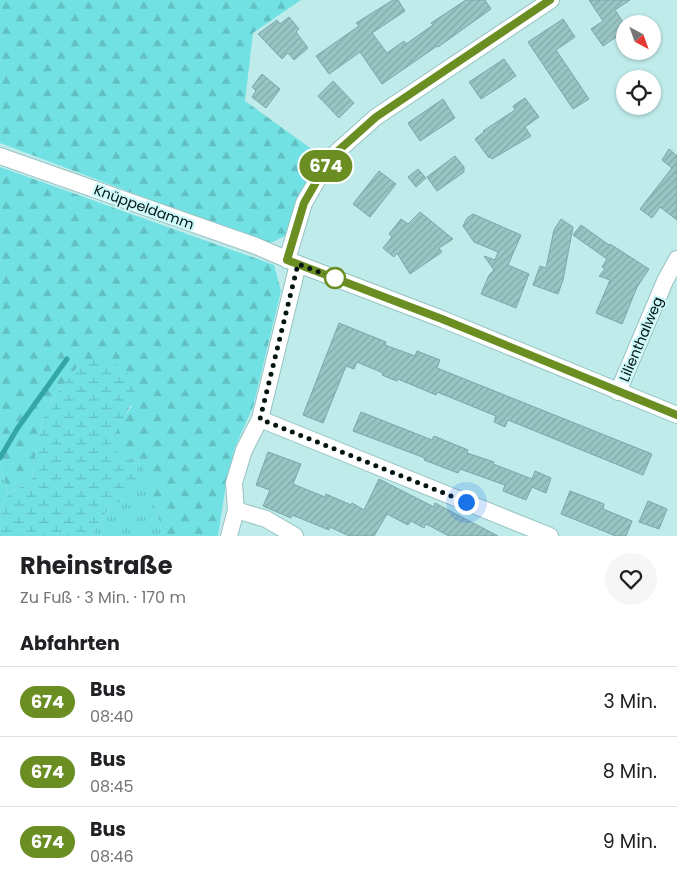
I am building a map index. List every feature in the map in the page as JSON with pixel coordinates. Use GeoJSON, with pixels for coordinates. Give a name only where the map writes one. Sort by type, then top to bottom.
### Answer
{"type":"FeatureCollection","features":[{"type":"Feature","properties":{"kind":"street"},"geometry":{"type":"LineString","coordinates":[[230,536],[236,510],[234,483],[244,450],[260,419],[304,203],[330,158],[376,117],[550,0]]}},
{"type":"Feature","properties":{"kind":"street","name":"Knüppeldamm"},"geometry":{"type":"LineString","coordinates":[[0,156],[256,246],[442,319],[677,415]]}},
{"type":"Feature","properties":{"kind":"street","name":"Lilienthalweg"},"geometry":{"type":"LineString","coordinates":[[618,392],[665,281],[677,259]]}},
{"type":"Feature","properties":{"kind":"street"},"geometry":{"type":"LineString","coordinates":[[260,419],[550,536]]}},
{"type":"Feature","properties":{"kind":"street"},"geometry":{"type":"LineString","coordinates":[[236,510],[266,519],[294,536]]}},
{"type":"Feature","properties":{"kind":"green space"},"geometry":{"type":"Polygon","coordinates":[[[0,0],[301,0],[253,33],[245,101],[324,158],[298,203],[285,236],[268,244],[0,143],[0,0]]]}},
{"type":"Feature","properties":{"kind":"green space"},"geometry":{"type":"Polygon","coordinates":[[[0,167],[274,265],[281,291],[253,407],[235,447],[226,484],[218,536],[161,536],[157,511],[144,470],[138,462],[117,453],[112,448],[113,437],[132,406],[78,366],[50,403],[42,421],[31,481],[8,494],[0,460],[0,167]]]}},
{"type":"Feature","properties":{"kind":"green space"},"geometry":{"type":"Polygon","coordinates":[[[89,360],[111,362],[130,377],[134,385],[132,402],[114,436],[112,446],[116,453],[134,459],[138,474],[135,487],[125,499],[108,509],[91,536],[0,536],[0,510],[8,494],[31,481],[42,421],[50,403],[78,366],[89,360]]]}},
{"type":"Feature","properties":{"kind":"green space"},"geometry":{"type":"Polygon","coordinates":[[[134,459],[143,467],[148,481],[158,512],[161,536],[91,536],[108,509],[125,499],[138,474],[134,459]]]}},
{"type":"Feature","properties":{"kind":"green space"},"geometry":{"type":"Polygon","coordinates":[[[0,460],[8,494],[0,510],[0,460]]]}},
{"type":"Feature","properties":{"kind":"building"},"geometry":{"type":"Polygon","coordinates":[[[393,0],[398,0],[405,11],[372,33],[387,53],[404,41],[406,44],[433,25],[431,23],[466,0],[485,0],[491,9],[382,84],[360,52],[329,74],[316,56],[359,26],[356,23],[393,0]]]}},
{"type":"Feature","properties":{"kind":"building"},"geometry":{"type":"Polygon","coordinates":[[[589,0],[630,0],[615,10],[618,15],[616,15],[616,37],[603,46],[591,29],[603,21],[589,0]]]}},
{"type":"Feature","properties":{"kind":"building"},"geometry":{"type":"Polygon","coordinates":[[[289,17],[299,29],[296,32],[308,48],[294,60],[288,53],[282,59],[258,34],[277,20],[280,24],[289,17]]]}},
{"type":"Feature","properties":{"kind":"building"},"geometry":{"type":"Polygon","coordinates":[[[563,19],[575,37],[556,50],[589,99],[573,109],[528,42],[563,19]]]}},
{"type":"Feature","properties":{"kind":"building"},"geometry":{"type":"Polygon","coordinates":[[[504,59],[516,76],[481,99],[469,82],[504,59]]]}},
{"type":"Feature","properties":{"kind":"building"},"geometry":{"type":"Polygon","coordinates":[[[262,74],[280,89],[266,108],[252,97],[256,91],[252,87],[262,74]]]}},
{"type":"Feature","properties":{"kind":"building"},"geometry":{"type":"Polygon","coordinates":[[[333,81],[354,103],[339,118],[318,96],[333,81]]]}},
{"type":"Feature","properties":{"kind":"building"},"geometry":{"type":"Polygon","coordinates":[[[525,98],[539,117],[525,127],[531,136],[492,159],[490,156],[489,158],[475,139],[483,131],[515,110],[513,106],[525,98]]]}},
{"type":"Feature","properties":{"kind":"building"},"geometry":{"type":"Polygon","coordinates":[[[443,99],[455,118],[420,141],[408,123],[443,99]]]}},
{"type":"Feature","properties":{"kind":"building"},"geometry":{"type":"Polygon","coordinates":[[[669,149],[677,156],[677,220],[660,207],[652,218],[640,209],[672,168],[662,160],[669,149]]]}},
{"type":"Feature","properties":{"kind":"building"},"geometry":{"type":"Polygon","coordinates":[[[455,156],[464,167],[464,172],[437,191],[427,177],[455,156]]]}},
{"type":"Feature","properties":{"kind":"building"},"geometry":{"type":"Polygon","coordinates":[[[418,169],[426,178],[416,187],[408,177],[418,169]]]}},
{"type":"Feature","properties":{"kind":"building"},"geometry":{"type":"Polygon","coordinates":[[[379,171],[396,184],[370,217],[353,204],[379,171]]]}},
{"type":"Feature","properties":{"kind":"building"},"geometry":{"type":"Polygon","coordinates":[[[420,212],[453,239],[439,248],[442,252],[410,274],[397,253],[394,257],[383,248],[392,237],[389,234],[401,219],[408,224],[420,212]]]}},
{"type":"Feature","properties":{"kind":"building"},"geometry":{"type":"Polygon","coordinates":[[[473,214],[521,235],[508,265],[529,274],[516,308],[481,294],[489,275],[494,270],[484,256],[495,260],[498,252],[474,242],[463,226],[467,218],[473,214]]]}},
{"type":"Feature","properties":{"kind":"building"},"geometry":{"type":"Polygon","coordinates":[[[561,219],[573,227],[563,280],[558,294],[533,285],[540,266],[546,268],[554,230],[561,219]]]}},
{"type":"Feature","properties":{"kind":"building"},"geometry":{"type":"Polygon","coordinates":[[[581,225],[609,245],[649,269],[637,287],[622,324],[596,313],[610,280],[599,276],[605,269],[602,267],[607,259],[573,235],[581,225]]]}},
{"type":"Feature","properties":{"kind":"building"},"geometry":{"type":"Polygon","coordinates":[[[339,323],[386,342],[385,345],[415,356],[417,351],[440,360],[437,368],[652,454],[643,475],[508,420],[505,427],[494,422],[496,416],[437,392],[436,395],[398,379],[397,381],[389,378],[382,375],[383,373],[357,362],[354,369],[346,366],[323,423],[303,415],[339,323]]]}},
{"type":"Feature","properties":{"kind":"building"},"geometry":{"type":"Polygon","coordinates":[[[361,412],[432,440],[434,436],[468,450],[467,453],[494,462],[493,464],[532,479],[535,471],[551,478],[546,493],[532,487],[526,500],[503,491],[505,485],[460,469],[458,473],[424,460],[425,458],[353,431],[361,412]]]}},
{"type":"Feature","properties":{"kind":"building"},"geometry":{"type":"Polygon","coordinates":[[[268,452],[301,464],[293,484],[325,497],[326,494],[351,505],[352,503],[364,510],[379,479],[434,507],[435,503],[498,536],[449,536],[426,524],[424,528],[411,521],[408,525],[387,514],[374,536],[349,536],[330,527],[329,530],[292,515],[291,518],[263,506],[270,490],[256,485],[268,452]]]}},
{"type":"Feature","properties":{"kind":"building"},"geometry":{"type":"Polygon","coordinates":[[[570,491],[604,504],[603,509],[632,521],[626,536],[616,536],[561,514],[570,491]]]}},
{"type":"Feature","properties":{"kind":"building"},"geometry":{"type":"Polygon","coordinates":[[[648,501],[667,509],[659,529],[639,522],[648,501]]]}},
{"type":"Feature","properties":{"kind":"waterway"},"geometry":{"type":"LineString","coordinates":[[0,458],[17,429],[67,359]]}},
{"type":"Feature","properties":{"kind":"bus line","name":"674"},"geometry":{"type":"LineString","coordinates":[[550,0],[376,117],[330,158],[304,203],[287,260],[442,319],[677,415]]}},
{"type":"Feature","properties":{"kind":"route"},"geometry":{"type":"LineString","coordinates":[[335,278],[298,264],[260,419],[466,502]]}}]}
